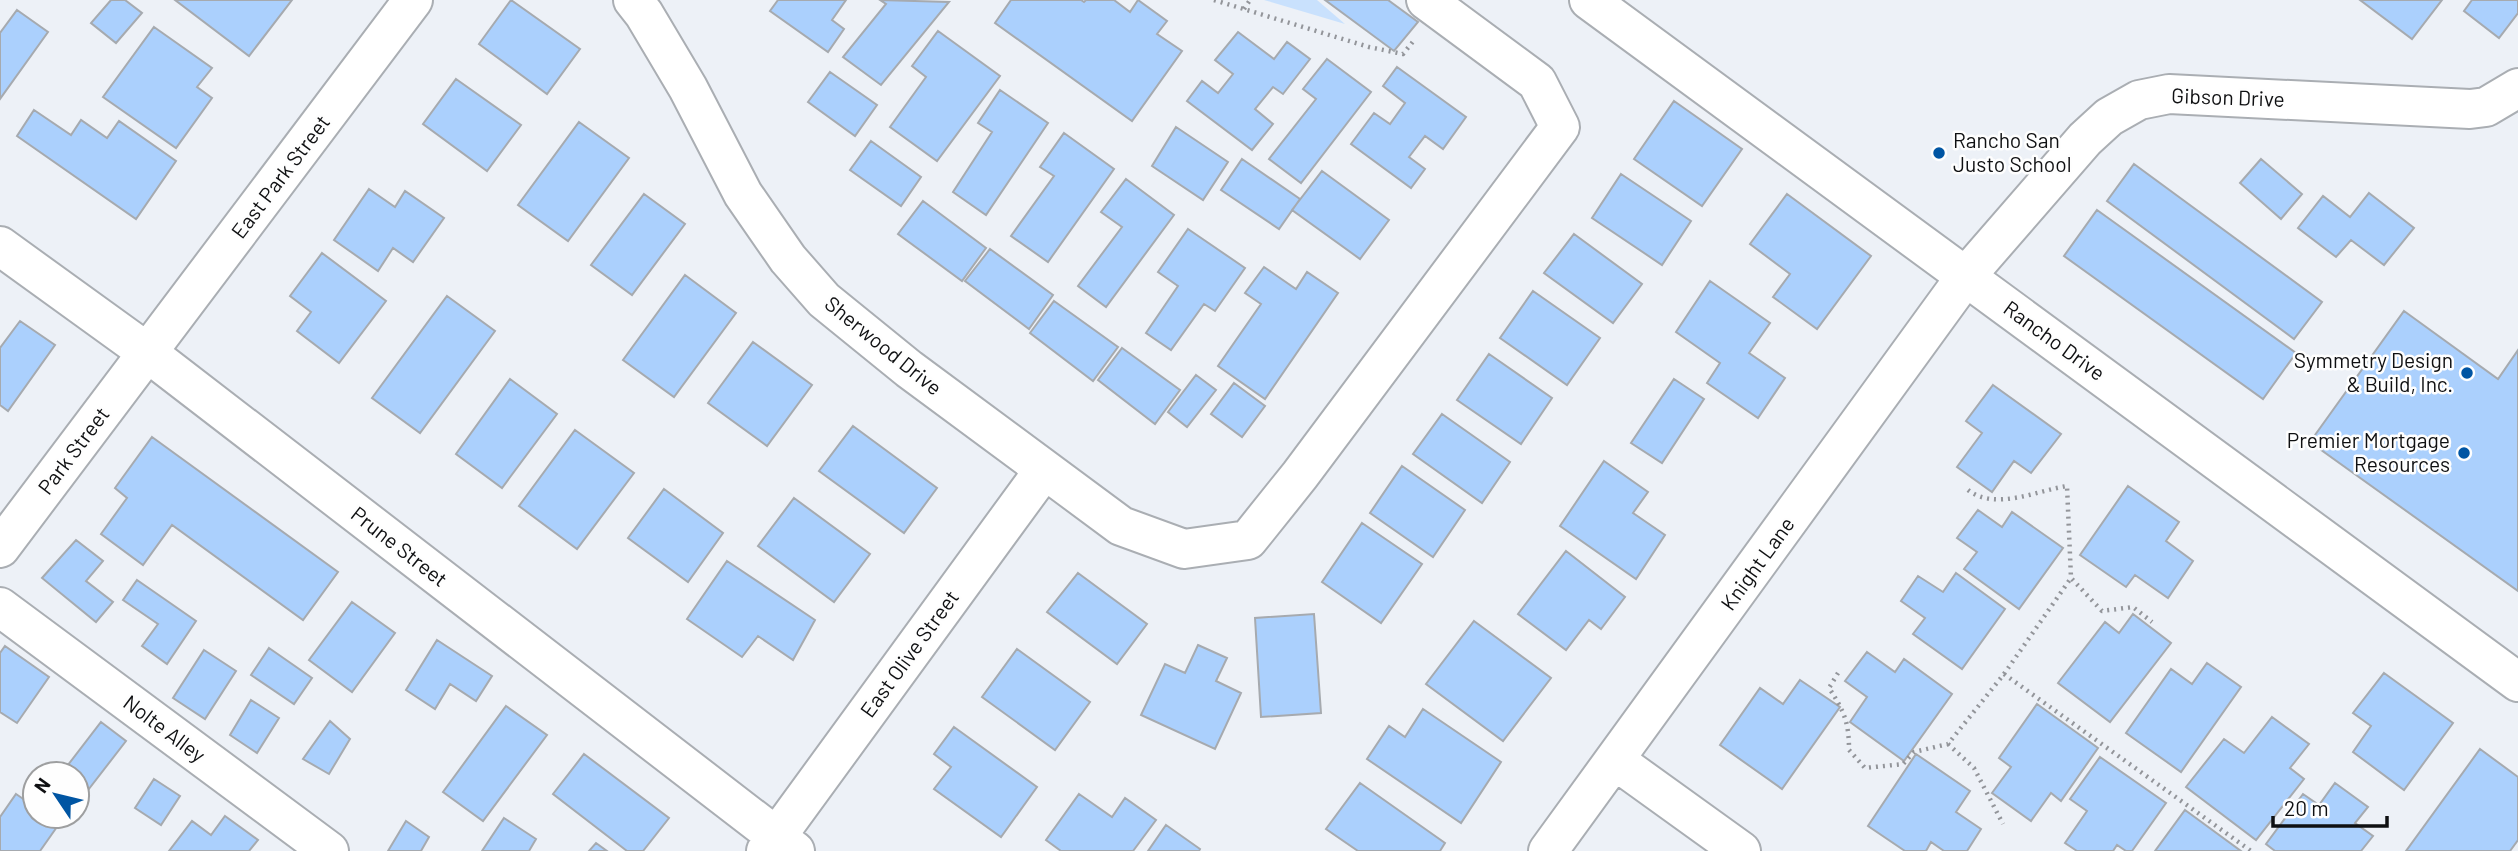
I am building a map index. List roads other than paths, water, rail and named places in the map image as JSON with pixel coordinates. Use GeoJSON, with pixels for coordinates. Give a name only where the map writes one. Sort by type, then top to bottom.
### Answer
{"type":"FeatureCollection","features":[{"type":"Feature","properties":{"kind":"street","name":"East Park Street"},"geometry":{"type":"LineString","coordinates":[[148,354],[413,0]]}},
{"type":"Feature","properties":{"kind":"street","name":"Sherwood Drive"},"geometry":{"type":"LineString","coordinates":[[633,0],[688,88],[743,194],[788,259],[824,300],[909,369],[1121,526],[1184,550],[1248,540],[1300,475],[1560,127],[1537,82],[1423,17]]}},
{"type":"Feature","properties":{"kind":"street","name":"Rancho Drive"},"geometry":{"type":"LineString","coordinates":[[1589,0],[2518,682]]}},
{"type":"Feature","properties":{"kind":"street","name":"Gibson Drive"},"geometry":{"type":"LineString","coordinates":[[1966,276],[2085,139],[2109,117],[2139,100],[2169,94],[2470,109],[2486,107],[2518,88]]}},
{"type":"Feature","properties":{"kind":"street","name":"Prune Street"},"geometry":{"type":"LineString","coordinates":[[0,246],[148,354],[779,846]]}},
{"type":"Feature","properties":{"kind":"street","name":"Knight Lane"},"geometry":{"type":"LineString","coordinates":[[1548,851],[1966,276]]}},
{"type":"Feature","properties":{"kind":"street","name":"Park Street"},"geometry":{"type":"LineString","coordinates":[[0,548],[148,354]]}},
{"type":"Feature","properties":{"kind":"street","name":"East Olive Street"},"geometry":{"type":"LineString","coordinates":[[779,846],[1044,470]]}},
{"type":"Feature","properties":{"kind":"street","name":"Nolte Alley"},"geometry":{"type":"LineString","coordinates":[[0,607],[329,851]]}},
{"type":"Feature","properties":{"kind":"street"},"geometry":{"type":"LineString","coordinates":[[1616,761],[1741,851]]}},
{"type":"Feature","properties":{"kind":"place","name":"Rancho San Justo School"},"geometry":{"type":"Point","coordinates":[1939,153]}},
{"type":"Feature","properties":{"kind":"place","name":"Symmetry Design & Build, Inc."},"geometry":{"type":"Point","coordinates":[2467,373]}},
{"type":"Feature","properties":{"kind":"place","name":"Premier Mortgage Resources"},"geometry":{"type":"Point","coordinates":[2464,453]}}]}
